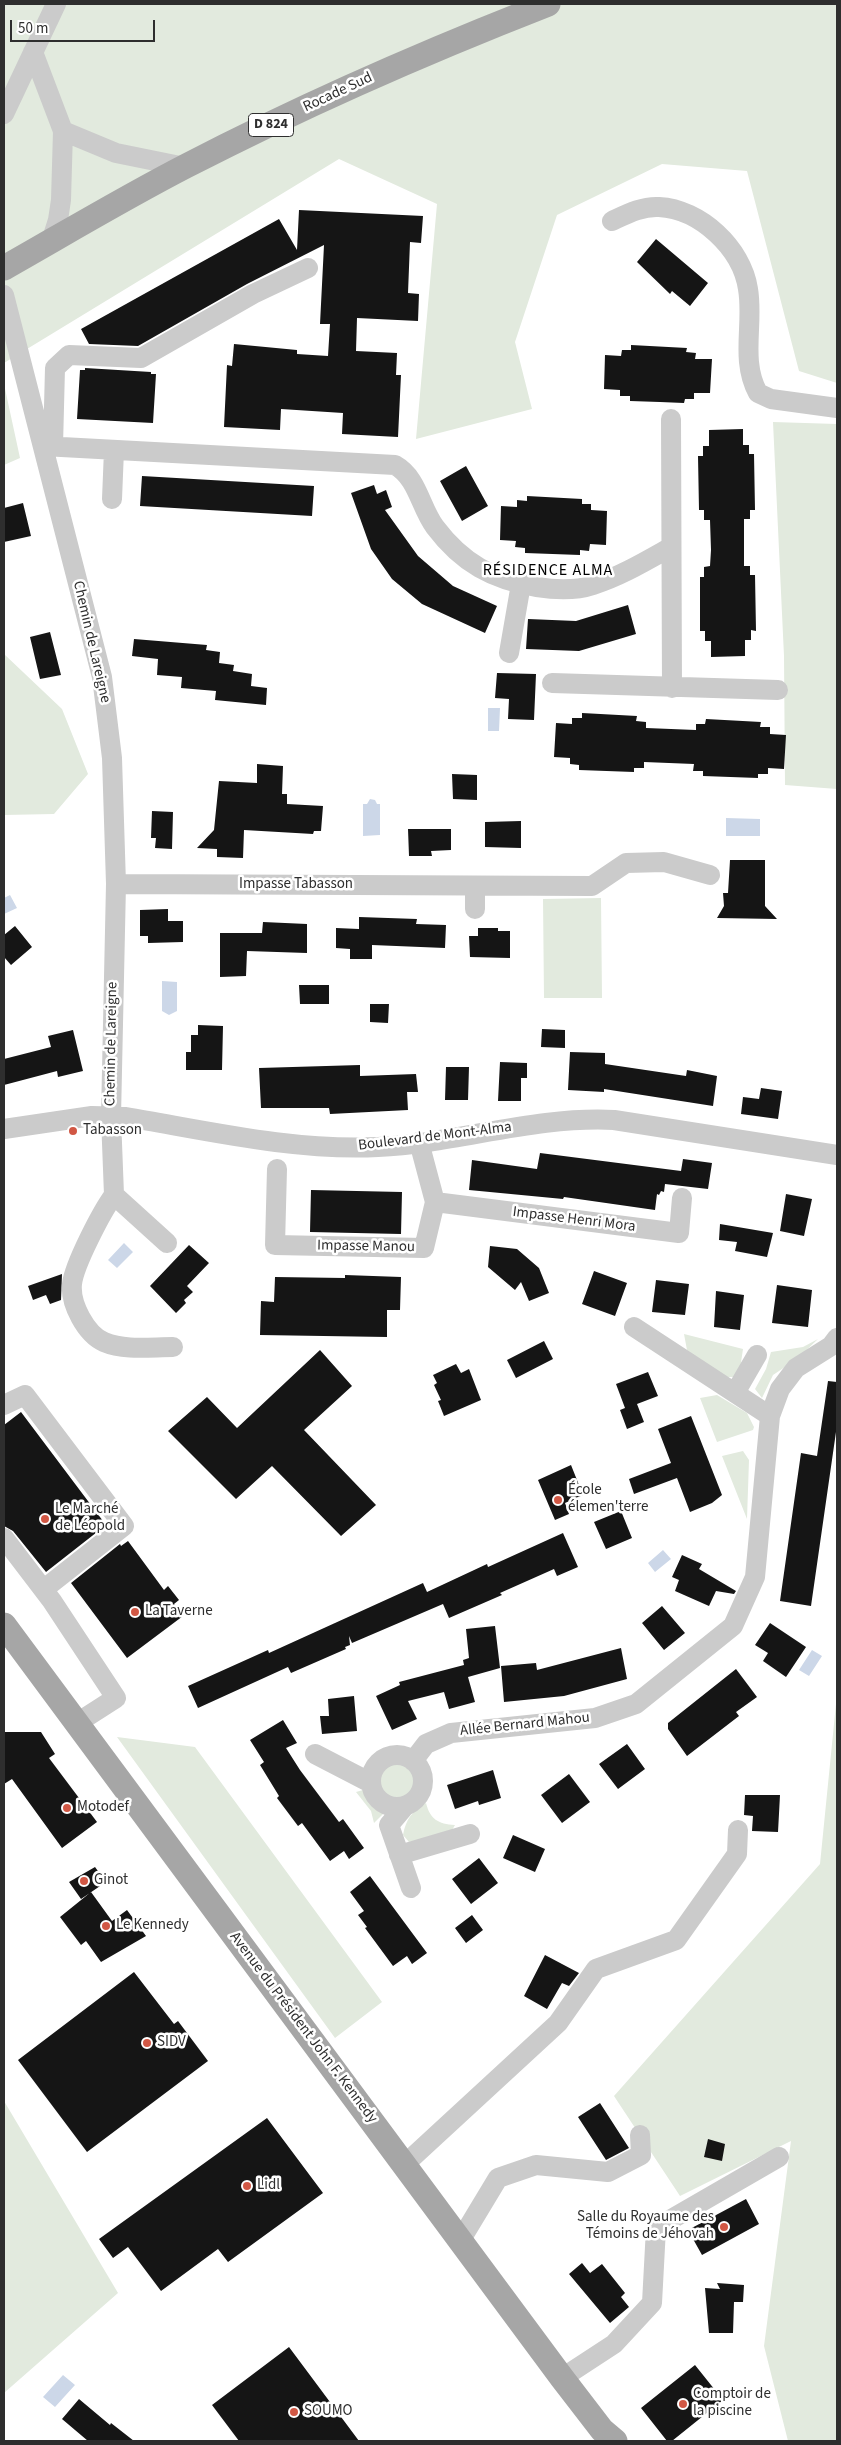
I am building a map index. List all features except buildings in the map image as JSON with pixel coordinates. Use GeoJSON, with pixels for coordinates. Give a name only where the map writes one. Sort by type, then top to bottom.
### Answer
{"type":"FeatureCollection","features":[{"type":"Feature","properties":{"kind":"main road","name":"Rocade Sud"},"geometry":{"type":"LineString","coordinates":[[4,268],[185,167],[308,106],[432,50],[548,4]]}},
{"type":"Feature","properties":{"kind":"main road","name":"Avenue du Président John F. Kennedy"},"geometry":{"type":"LineString","coordinates":[[4,1624],[608,2438]]}},
{"type":"Feature","properties":{"kind":"street"},"geometry":{"type":"LineString","coordinates":[[4,114],[56,4]]}},
{"type":"Feature","properties":{"kind":"street"},"geometry":{"type":"LineString","coordinates":[[34,52],[63,131],[61,200],[58,220],[51,242]]}},
{"type":"Feature","properties":{"kind":"street"},"geometry":{"type":"LineString","coordinates":[[63,131],[116,153],[185,167]]}},
{"type":"Feature","properties":{"kind":"street"},"geometry":{"type":"LineString","coordinates":[[612,221],[640,209],[658,207],[677,210],[714,231],[741,264],[748,289],[748,351],[751,375],[758,393],[771,399],[837,408]]}},
{"type":"Feature","properties":{"kind":"street"},"geometry":{"type":"LineString","coordinates":[[308,268],[254,294],[141,358],[69,355],[55,368],[48,446],[395,464],[405,470],[412,479],[431,522],[450,545],[488,574],[521,584],[554,589],[592,585],[633,569],[672,547]]}},
{"type":"Feature","properties":{"kind":"street","name":"Chemin de Lareigne"},"geometry":{"type":"LineString","coordinates":[[4,295],[48,446],[102,677],[112,758],[116,884],[111,1116],[114,1195]]}},
{"type":"Feature","properties":{"kind":"street"},"geometry":{"type":"LineString","coordinates":[[671,420],[672,688]]}},
{"type":"Feature","properties":{"kind":"street"},"geometry":{"type":"LineString","coordinates":[[112,498],[114,450]]}},
{"type":"Feature","properties":{"kind":"street"},"geometry":{"type":"LineString","coordinates":[[509,653],[521,584]]}},
{"type":"Feature","properties":{"kind":"street"},"geometry":{"type":"LineString","coordinates":[[552,683],[778,690]]}},
{"type":"Feature","properties":{"kind":"street","name":"Impasse Tabasson"},"geometry":{"type":"LineString","coordinates":[[116,884],[592,886],[626,863],[664,862],[710,875]]}},
{"type":"Feature","properties":{"kind":"street"},"geometry":{"type":"LineString","coordinates":[[475,887],[475,909]]}},
{"type":"Feature","properties":{"kind":"street","name":"Boulevard de Mont-Alma"},"geometry":{"type":"LineString","coordinates":[[4,1129],[92,1116],[111,1116],[289,1144],[380,1147],[556,1120],[593,1119],[614,1120],[837,1155]]}},
{"type":"Feature","properties":{"kind":"street","name":"Impasse Manou"},"geometry":{"type":"LineString","coordinates":[[277,1169],[275,1245],[424,1248],[435,1202],[419,1142]]}},
{"type":"Feature","properties":{"kind":"street"},"geometry":{"type":"LineString","coordinates":[[167,1243],[114,1195],[102,1210],[72,1285],[79,1319],[103,1341],[123,1347],[172,1348]]}},
{"type":"Feature","properties":{"kind":"street","name":"Impasse Henri Mora"},"geometry":{"type":"LineString","coordinates":[[435,1202],[679,1233],[682,1198]]}},
{"type":"Feature","properties":{"kind":"street"},"geometry":{"type":"LineString","coordinates":[[634,1327],[770,1416]]}},
{"type":"Feature","properties":{"kind":"street","name":"Allée Bernard Mahou"},"geometry":{"type":"LineString","coordinates":[[413,1761],[426,1744],[451,1733],[595,1718],[636,1704],[732,1626],[755,1578],[770,1416],[780,1389],[796,1368],[831,1346],[837,1338]]}},
{"type":"Feature","properties":{"kind":"street"},"geometry":{"type":"LineString","coordinates":[[735,1393],[757,1356]]}},
{"type":"Feature","properties":{"kind":"street"},"geometry":{"type":"LineString","coordinates":[[4,1405],[25,1395],[124,1526],[44,1589]]}},
{"type":"Feature","properties":{"kind":"street"},"geometry":{"type":"LineString","coordinates":[[4,1538],[44,1589],[116,1698],[77,1723]]}},
{"type":"Feature","properties":{"kind":"street"},"geometry":{"type":"LineString","coordinates":[[314,1754],[371,1783]]}},
{"type":"Feature","properties":{"kind":"street"},"geometry":{"type":"LineString","coordinates":[[405,1806],[389,1806],[382,1803],[376,1797],[371,1783],[372,1774],[381,1760],[397,1756],[413,1761],[422,1774],[422,1790],[418,1797],[405,1806],[389,1826],[411,1888]]}},
{"type":"Feature","properties":{"kind":"street"},"geometry":{"type":"LineString","coordinates":[[404,2165],[558,2023],[596,1969],[676,1940],[737,1854],[738,1830]]}},
{"type":"Feature","properties":{"kind":"street"},"geometry":{"type":"LineString","coordinates":[[398,1855],[470,1834]]}},
{"type":"Feature","properties":{"kind":"street"},"geometry":{"type":"LineString","coordinates":[[460,2241],[498,2178],[536,2165],[608,2172],[641,2155],[640,2135]]}},
{"type":"Feature","properties":{"kind":"street"},"geometry":{"type":"LineString","coordinates":[[562,2378],[614,2344],[652,2303],[656,2228],[779,2157]]}},
{"type":"Feature","properties":{"kind":"shaded area"},"geometry":{"type":"Polygon","coordinates":[[[4,4],[837,4],[837,383],[799,371],[747,171],[662,164],[557,215],[515,342],[532,409],[416,439],[437,204],[339,159],[4,363],[4,4]]]}},
{"type":"Feature","properties":{"kind":"shaded area"},"geometry":{"type":"Polygon","coordinates":[[[4,384],[20,458],[4,465],[4,384]]]}},
{"type":"Feature","properties":{"kind":"shaded area"},"geometry":{"type":"Polygon","coordinates":[[[773,422],[837,424],[837,789],[785,785],[784,656],[773,422]]]}},
{"type":"Feature","properties":{"kind":"shaded area"},"geometry":{"type":"Polygon","coordinates":[[[4,654],[62,709],[88,774],[54,814],[4,815],[4,654]]]}},
{"type":"Feature","properties":{"kind":"shaded area"},"geometry":{"type":"Polygon","coordinates":[[[601,898],[602,998],[544,998],[543,899],[601,898]]]}},
{"type":"Feature","properties":{"kind":"shaded area"},"geometry":{"type":"Polygon","coordinates":[[[684,1334],[743,1349],[740,1369],[734,1377],[722,1377],[687,1350],[684,1334]]]}},
{"type":"Feature","properties":{"kind":"shaded area"},"geometry":{"type":"Polygon","coordinates":[[[818,1339],[797,1359],[773,1375],[762,1398],[755,1389],[766,1369],[771,1352],[803,1347],[818,1339]]]}},
{"type":"Feature","properties":{"kind":"shaded area"},"geometry":{"type":"Polygon","coordinates":[[[717,1395],[747,1413],[754,1427],[753,1430],[717,1442],[700,1398],[717,1395]]]}},
{"type":"Feature","properties":{"kind":"shaded area"},"geometry":{"type":"Polygon","coordinates":[[[743,1451],[749,1460],[747,1519],[722,1456],[743,1451]]]}},
{"type":"Feature","properties":{"kind":"shaded area"},"geometry":{"type":"Polygon","coordinates":[[[837,1694],[837,2441],[788,2441],[764,2346],[791,2141],[680,2196],[614,2096],[820,1864],[837,1694]]]}},
{"type":"Feature","properties":{"kind":"shaded area"},"geometry":{"type":"Polygon","coordinates":[[[117,1737],[195,1747],[382,2002],[335,2038],[117,1737]]]}},
{"type":"Feature","properties":{"kind":"shaded area"},"geometry":{"type":"Polygon","coordinates":[[[397,1762],[404,1763],[410,1768],[415,1774],[415,1788],[410,1794],[404,1799],[397,1800],[390,1799],[384,1794],[379,1788],[378,1781],[379,1774],[384,1768],[390,1763],[397,1762]]]}},
{"type":"Feature","properties":{"kind":"shaded area"},"geometry":{"type":"Polygon","coordinates":[[[363,1790],[370,1802],[382,1809],[383,1814],[374,1823],[371,1811],[356,1792],[363,1790]]]}},
{"type":"Feature","properties":{"kind":"shaded area"},"geometry":{"type":"Polygon","coordinates":[[[426,1803],[432,1817],[439,1822],[455,1825],[451,1832],[409,1842],[403,1835],[406,1824],[413,1812],[426,1803]]]}},
{"type":"Feature","properties":{"kind":"shaded area"},"geometry":{"type":"Polygon","coordinates":[[[4,2101],[118,2293],[4,2393],[4,2101]]]}},
{"type":"Feature","properties":{"kind":"water"},"geometry":{"type":"Polygon","coordinates":[[[488,708],[500,708],[499,731],[488,731],[488,708]]]}},
{"type":"Feature","properties":{"kind":"water"},"geometry":{"type":"Polygon","coordinates":[[[370,799],[380,804],[380,835],[363,836],[363,804],[367,804],[370,799]]]}},
{"type":"Feature","properties":{"kind":"water"},"geometry":{"type":"Polygon","coordinates":[[[726,818],[760,819],[760,836],[726,836],[726,818]]]}},
{"type":"Feature","properties":{"kind":"water"},"geometry":{"type":"Polygon","coordinates":[[[10,895],[17,908],[4,914],[4,898],[10,895]]]}},
{"type":"Feature","properties":{"kind":"water"},"geometry":{"type":"Polygon","coordinates":[[[162,981],[177,982],[177,1011],[169,1015],[162,1011],[162,981]]]}},
{"type":"Feature","properties":{"kind":"water"},"geometry":{"type":"Polygon","coordinates":[[[124,1243],[133,1252],[117,1268],[108,1260],[124,1243]]]}},
{"type":"Feature","properties":{"kind":"water"},"geometry":{"type":"Polygon","coordinates":[[[663,1550],[671,1559],[655,1572],[648,1563],[663,1550]]]}},
{"type":"Feature","properties":{"kind":"water"},"geometry":{"type":"Polygon","coordinates":[[[812,1650],[822,1656],[809,1676],[799,1670],[812,1650]]]}},
{"type":"Feature","properties":{"kind":"water"},"geometry":{"type":"Polygon","coordinates":[[[63,2375],[75,2385],[55,2407],[43,2397],[63,2375]]]}},
{"type":"Feature","properties":{"kind":"place","name":"Tabasson"},"geometry":{"type":"Point","coordinates":[73,1131]}},
{"type":"Feature","properties":{"kind":"place","name":"École élemen'terre"},"geometry":{"type":"Point","coordinates":[558,1500]}},
{"type":"Feature","properties":{"kind":"place","name":"Le Marché de Léopold"},"geometry":{"type":"Point","coordinates":[45,1519]}},
{"type":"Feature","properties":{"kind":"place","name":"La Taverne"},"geometry":{"type":"Point","coordinates":[135,1612]}},
{"type":"Feature","properties":{"kind":"place","name":"Motodef"},"geometry":{"type":"Point","coordinates":[67,1808]}},
{"type":"Feature","properties":{"kind":"place","name":"Ginot"},"geometry":{"type":"Point","coordinates":[84,1881]}},
{"type":"Feature","properties":{"kind":"place","name":"Le Kennedy"},"geometry":{"type":"Point","coordinates":[106,1926]}},
{"type":"Feature","properties":{"kind":"place","name":"SIDV"},"geometry":{"type":"Point","coordinates":[147,2043]}},
{"type":"Feature","properties":{"kind":"place","name":"Lidl"},"geometry":{"type":"Point","coordinates":[247,2186]}},
{"type":"Feature","properties":{"kind":"place","name":"Salle du Royaume des Témoins de Jéhovah"},"geometry":{"type":"Point","coordinates":[724,2227]}},
{"type":"Feature","properties":{"kind":"place","name":"Comptoir de la piscine"},"geometry":{"type":"Point","coordinates":[683,2404]}},
{"type":"Feature","properties":{"kind":"place","name":"SOUMO"},"geometry":{"type":"Point","coordinates":[294,2412]}},
{"type":"Feature","properties":{"kind":"district","name":"RÉSIDENCE ALMA"},"geometry":{"type":"Point","coordinates":[548,571]}}]}
